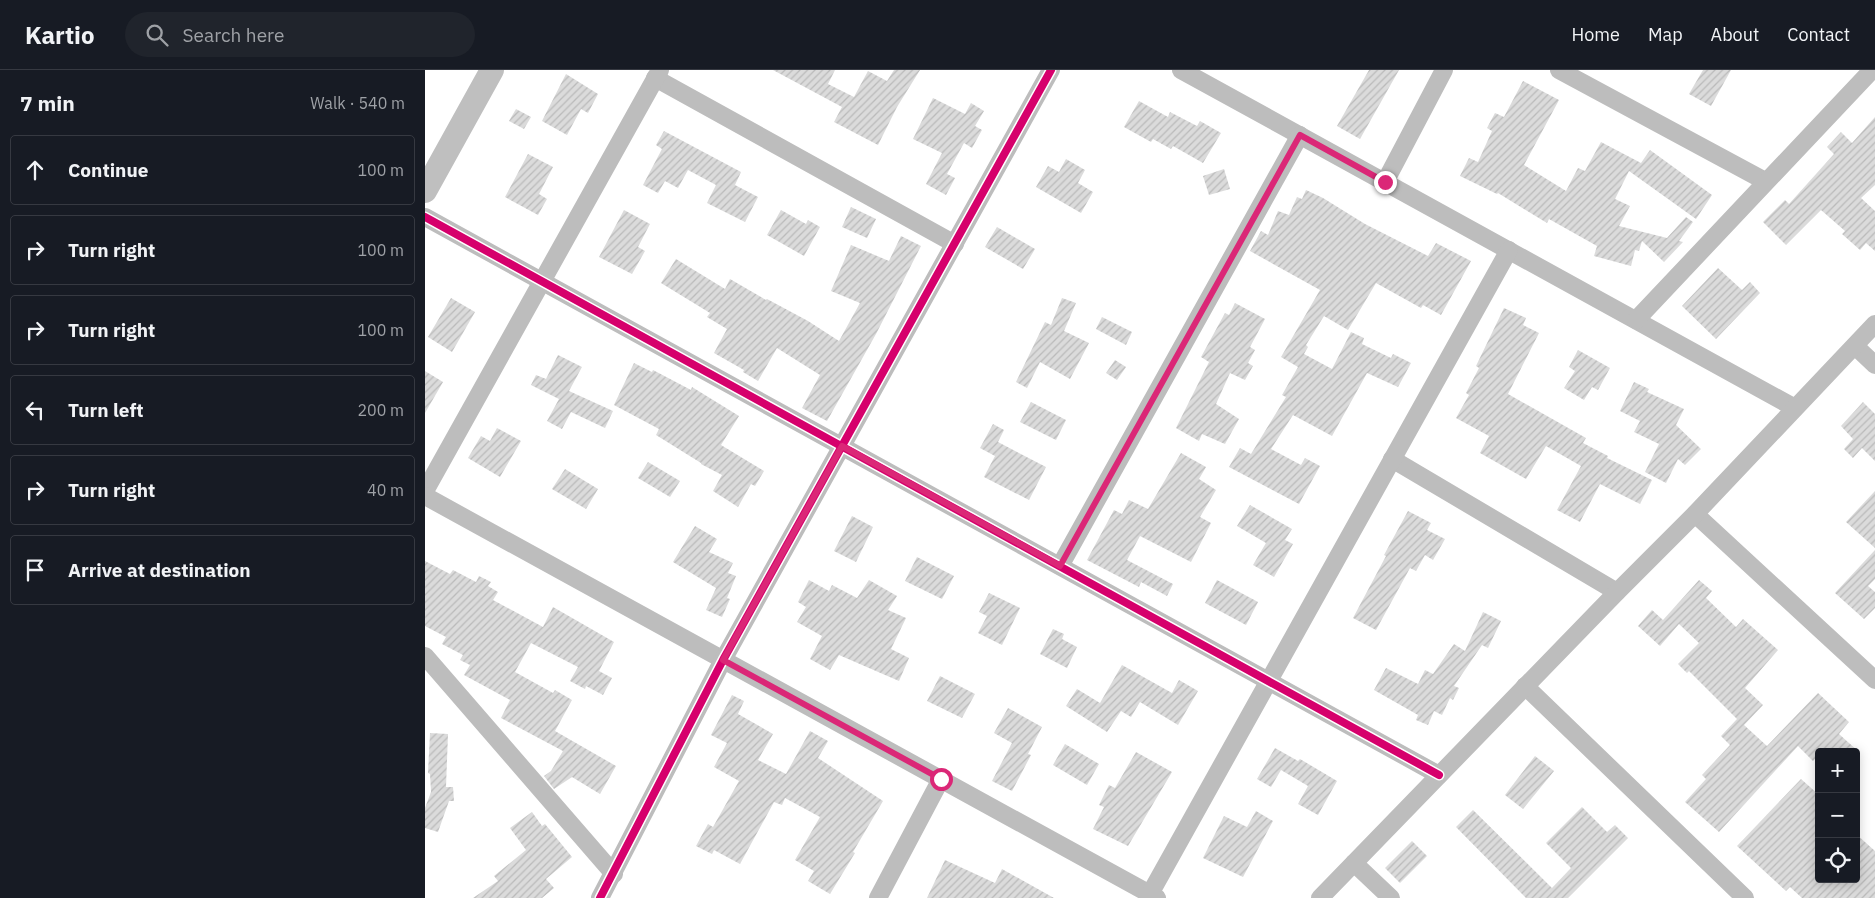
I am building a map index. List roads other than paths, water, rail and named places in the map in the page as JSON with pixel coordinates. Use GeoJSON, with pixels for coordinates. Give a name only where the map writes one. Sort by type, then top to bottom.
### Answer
{"type":"FeatureCollection","features":[{"type":"Feature","properties":{"kind":"street"},"geometry":{"type":"LineString","coordinates":[[425,191],[492,70]]}},
{"type":"Feature","properties":{"kind":"street"},"geometry":{"type":"LineString","coordinates":[[600,898],[723,660],[1051,70]]}},
{"type":"Feature","properties":{"kind":"street"},"geometry":{"type":"LineString","coordinates":[[1181,70],[1795,408]]}},
{"type":"Feature","properties":{"kind":"street"},"geometry":{"type":"LineString","coordinates":[[1385,182],[1444,70]]}},
{"type":"Feature","properties":{"kind":"street"},"geometry":{"type":"LineString","coordinates":[[1559,70],[1765,181]]}},
{"type":"Feature","properties":{"kind":"street"},"geometry":{"type":"LineString","coordinates":[[1636,320],[1871,70]]}},
{"type":"Feature","properties":{"kind":"street"},"geometry":{"type":"LineString","coordinates":[[425,491],[658,74],[955,244]]}},
{"type":"Feature","properties":{"kind":"street"},"geometry":{"type":"LineString","coordinates":[[1060,566],[1300,135]]}},
{"type":"Feature","properties":{"kind":"street"},"geometry":{"type":"LineString","coordinates":[[425,217],[1439,775]]}},
{"type":"Feature","properties":{"kind":"street"},"geometry":{"type":"LineString","coordinates":[[425,496],[1154,896],[1269,680],[1509,250]]}},
{"type":"Feature","properties":{"kind":"street"},"geometry":{"type":"LineString","coordinates":[[1320,898],[1695,514],[1875,324]]}},
{"type":"Feature","properties":{"kind":"street"},"geometry":{"type":"LineString","coordinates":[[1855,346],[1875,365]]}},
{"type":"Feature","properties":{"kind":"street"},"geometry":{"type":"LineString","coordinates":[[1392,459],[1617,592]]}},
{"type":"Feature","properties":{"kind":"street"},"geometry":{"type":"LineString","coordinates":[[1695,514],[1875,680]]}},
{"type":"Feature","properties":{"kind":"street"},"geometry":{"type":"LineString","coordinates":[[425,656],[614,874]]}},
{"type":"Feature","properties":{"kind":"street"},"geometry":{"type":"LineString","coordinates":[[1525,686],[1745,898]]}},
{"type":"Feature","properties":{"kind":"street"},"geometry":{"type":"LineString","coordinates":[[878,898],[941,779]]}},
{"type":"Feature","properties":{"kind":"street"},"geometry":{"type":"LineString","coordinates":[[1354,863],[1391,898]]}}]}
